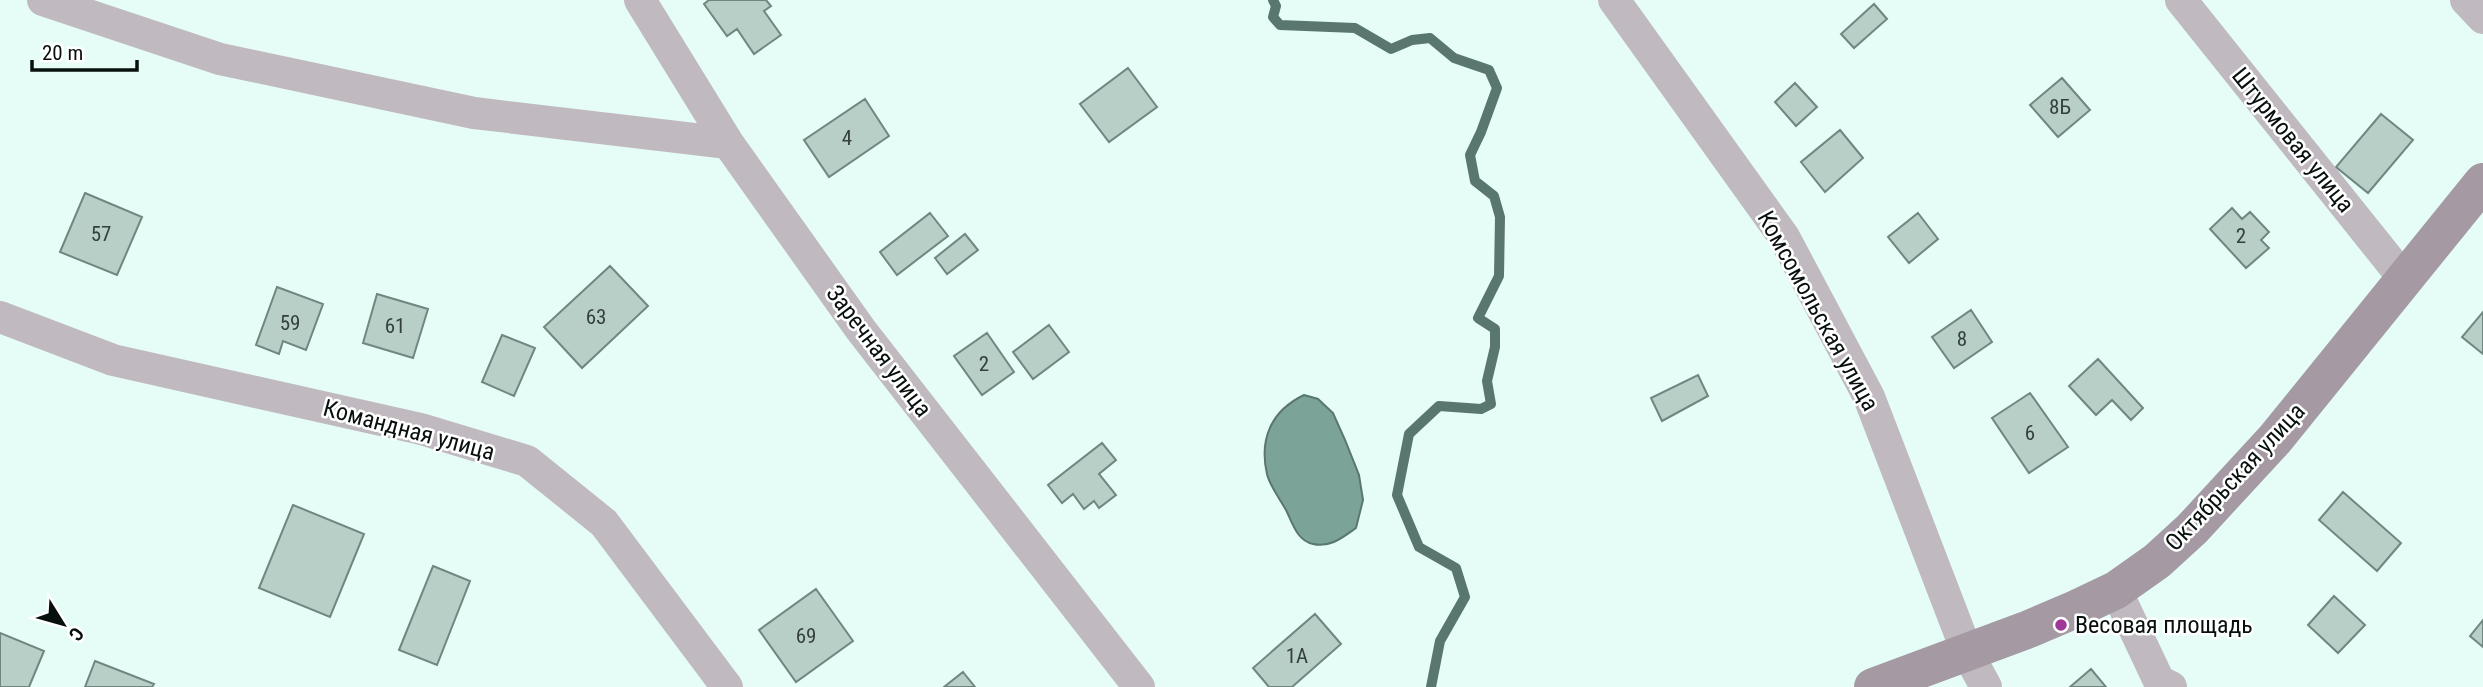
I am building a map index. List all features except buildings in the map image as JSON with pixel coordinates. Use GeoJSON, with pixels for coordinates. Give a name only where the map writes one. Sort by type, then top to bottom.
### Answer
{"type":"FeatureCollection","features":[{"type":"Feature","properties":{"kind":"main road","name":"Октябрьская улица"},"geometry":{"type":"LineString","coordinates":[[1872,687],[2029,629],[2116,590],[2157,561],[2192,529],[2276,439],[2483,182]]}},
{"type":"Feature","properties":{"kind":"street"},"geometry":{"type":"LineString","coordinates":[[43,0],[220,59],[474,113],[728,143]]}},
{"type":"Feature","properties":{"kind":"street","name":"Заречная улица"},"geometry":{"type":"LineString","coordinates":[[640,0],[728,143],[860,330],[1139,687]]}},
{"type":"Feature","properties":{"kind":"street","name":"Комсомольская улица"},"geometry":{"type":"LineString","coordinates":[[1614,0],[1784,237],[1870,397],[1967,652],[1986,687]]}},
{"type":"Feature","properties":{"kind":"street","name":"Штурмовая улица"},"geometry":{"type":"LineString","coordinates":[[2181,0],[2405,281]]}},
{"type":"Feature","properties":{"kind":"street"},"geometry":{"type":"LineString","coordinates":[[2466,0],[2483,18]]}},
{"type":"Feature","properties":{"kind":"street","name":"Командная улица"},"geometry":{"type":"LineString","coordinates":[[0,317],[113,360],[421,429],[527,461],[604,523],[727,687]]}},
{"type":"Feature","properties":{"kind":"street"},"geometry":{"type":"LineString","coordinates":[[2116,590],[2159,681],[2171,687]]}},
{"type":"Feature","properties":{"kind":"shaded area"},"geometry":{"type":"Polygon","coordinates":[[[1304,395],[1318,399],[1333,413],[1359,475],[1363,500],[1356,528],[1336,541],[1319,545],[1303,540],[1297,532],[1271,484],[1265,461],[1266,438],[1270,427],[1283,409],[1304,395]]]}},
{"type":"Feature","properties":{"kind":"waterway"},"geometry":{"type":"LineString","coordinates":[[1273,0],[1276,6],[1273,17],[1280,25],[1355,28],[1391,49],[1412,40],[1430,38],[1454,58],[1489,70],[1497,88],[1470,155],[1475,181],[1494,196],[1500,217],[1499,276],[1478,318],[1495,329],[1495,347],[1487,381],[1491,404],[1481,409],[1439,406],[1409,434],[1397,495],[1419,547],[1456,568],[1465,597],[1440,641],[1431,687]]}},
{"type":"Feature","properties":{"kind":"place","name":"Весовая площадь"},"geometry":{"type":"Point","coordinates":[2061,625]}}]}
